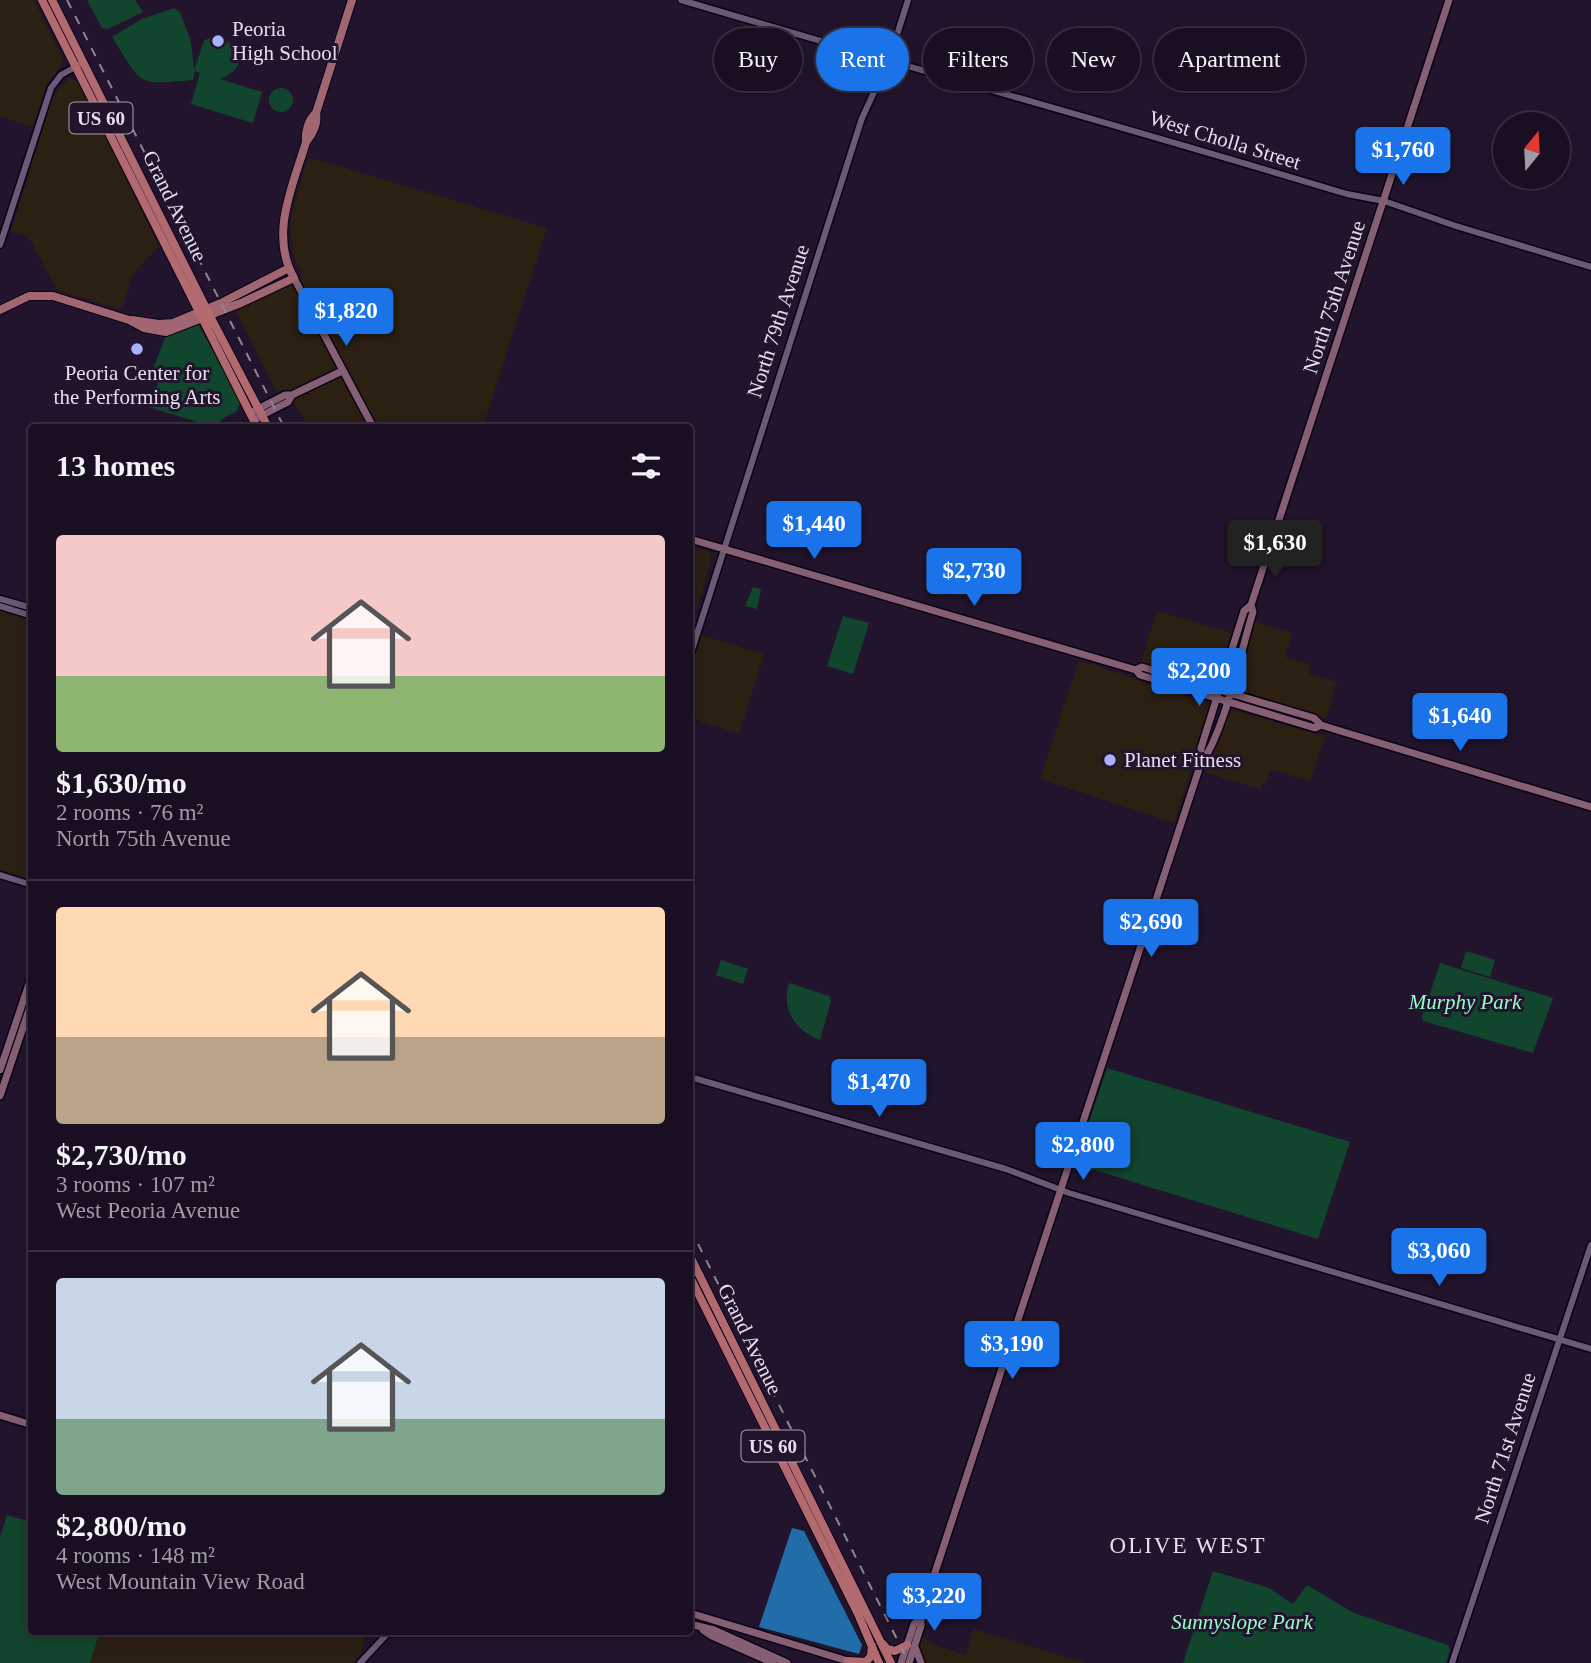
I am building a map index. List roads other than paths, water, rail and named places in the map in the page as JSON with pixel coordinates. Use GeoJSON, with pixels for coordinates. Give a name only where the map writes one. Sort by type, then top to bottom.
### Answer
{"type":"FeatureCollection","features":[{"type":"Feature","properties":{"kind":"highway","name":"Grand Avenue"},"geometry":{"type":"LineString","coordinates":[[42,0],[149,191],[253,420]]}},
{"type":"Feature","properties":{"kind":"highway","name":"Grand Avenue"},"geometry":{"type":"LineString","coordinates":[[52,0],[140,196],[267,424]]}},
{"type":"Feature","properties":{"kind":"highway"},"geometry":{"type":"LineString","coordinates":[[140,196],[149,191]]}},
{"type":"Feature","properties":{"kind":"highway","name":"Grand Avenue"},"geometry":{"type":"LineString","coordinates":[[693,1263],[727,1343],[872,1643],[879,1663]]}},
{"type":"Feature","properties":{"kind":"highway","name":"Grand Avenue"},"geometry":{"type":"LineString","coordinates":[[693,1282],[727,1343],[891,1663]]}},
{"type":"Feature","properties":{"kind":"highway"},"geometry":{"type":"LineString","coordinates":[[850,1662],[860,1663],[869,1659],[872,1643]]}},
{"type":"Feature","properties":{"kind":"highway"},"geometry":{"type":"LineString","coordinates":[[882,1643],[887,1649],[895,1651],[911,1645]]}},
{"type":"Feature","properties":{"kind":"main road"},"geometry":{"type":"LineString","coordinates":[[352,0],[316,113],[311,117],[308,126],[306,142],[282,225],[282,243],[291,273],[371,424]]}},
{"type":"Feature","properties":{"kind":"main road","name":"North 75th Avenue"},"geometry":{"type":"LineString","coordinates":[[1200,766],[1210,751],[1230,692],[1253,612],[1251,606],[1449,0]]}},
{"type":"Feature","properties":{"kind":"main road"},"geometry":{"type":"LineString","coordinates":[[0,310],[29,296],[47,295],[129,320],[166,324],[204,314],[291,273]]}},
{"type":"Feature","properties":{"kind":"main road"},"geometry":{"type":"LineString","coordinates":[[253,420],[261,412],[288,402],[292,396],[342,371]]}},
{"type":"Feature","properties":{"kind":"main road"},"geometry":{"type":"LineString","coordinates":[[693,540],[1136,670],[1140,675],[1295,723],[1315,728],[1321,725]]}},
{"type":"Feature","properties":{"kind":"main road"},"geometry":{"type":"LineString","coordinates":[[1248,629],[1244,626],[1244,611],[1251,606]]}},
{"type":"Feature","properties":{"kind":"main road","name":"North 75th Avenue"},"geometry":{"type":"LineString","coordinates":[[909,1663],[914,1624],[921,1615],[1200,766],[1201,748],[1244,611]]}},
{"type":"Feature","properties":{"kind":"main road"},"geometry":{"type":"LineString","coordinates":[[1136,670],[1142,667],[1230,692],[1314,718],[1321,725],[1591,807]]}},
{"type":"Feature","properties":{"kind":"main road"},"geometry":{"type":"LineString","coordinates":[[1295,723],[1298,713]]}},
{"type":"Feature","properties":{"kind":"main road"},"geometry":{"type":"LineString","coordinates":[[0,1070],[28,987]]}},
{"type":"Feature","properties":{"kind":"main road"},"geometry":{"type":"LineString","coordinates":[[0,1096],[28,1013]]}},
{"type":"Feature","properties":{"kind":"main road"},"geometry":{"type":"LineString","coordinates":[[0,1415],[28,1424]]}},
{"type":"Feature","properties":{"kind":"main road"},"geometry":{"type":"LineString","coordinates":[[693,1614],[850,1662]]}},
{"type":"Feature","properties":{"kind":"main road"},"geometry":{"type":"LineString","coordinates":[[693,1625],[773,1663]]}},
{"type":"Feature","properties":{"kind":"main road"},"geometry":{"type":"LineString","coordinates":[[699,1628],[714,1630],[787,1663]]}},
{"type":"Feature","properties":{"kind":"main road"},"geometry":{"type":"LineString","coordinates":[[911,1645],[921,1663]]}},
{"type":"Feature","properties":{"kind":"main road","name":"North 75th Avenue"},"geometry":{"type":"LineString","coordinates":[[901,1663],[911,1645]]}},
{"type":"Feature","properties":{"kind":"street","name":"West Cholla Street"},"geometry":{"type":"LineString","coordinates":[[681,0],[816,39]]}},
{"type":"Feature","properties":{"kind":"street","name":"North 79th Avenue"},"geometry":{"type":"LineString","coordinates":[[899,28],[908,0]]}},
{"type":"Feature","properties":{"kind":"street"},"geometry":{"type":"LineString","coordinates":[[0,245],[49,92],[58,78],[80,64]]}},
{"type":"Feature","properties":{"kind":"street","name":"West Cholla Street"},"geometry":{"type":"LineString","coordinates":[[909,66],[1347,194],[1384,201],[1591,267]]}},
{"type":"Feature","properties":{"kind":"street","name":"North 79th Avenue"},"geometry":{"type":"LineString","coordinates":[[693,646],[862,118],[875,91]]}},
{"type":"Feature","properties":{"kind":"street"},"geometry":{"type":"LineString","coordinates":[[0,599],[28,607]]}},
{"type":"Feature","properties":{"kind":"street"},"geometry":{"type":"LineString","coordinates":[[0,606],[28,615]]}},
{"type":"Feature","properties":{"kind":"street"},"geometry":{"type":"LineString","coordinates":[[0,875],[28,884]]}},
{"type":"Feature","properties":{"kind":"street"},"geometry":{"type":"LineString","coordinates":[[693,1078],[1006,1169],[1060,1189],[1591,1349]]}},
{"type":"Feature","properties":{"kind":"street","name":"North 71st Avenue"},"geometry":{"type":"LineString","coordinates":[[1452,1663],[1591,1245]]}},
{"type":"Feature","properties":{"kind":"street"},"geometry":{"type":"LineString","coordinates":[[360,1663],[386,1635]]}},
{"type":"Feature","properties":{"kind":"water"},"geometry":{"type":"Polygon","coordinates":[[[792,1528],[804,1531],[862,1645],[859,1654],[759,1627],[792,1528]]]}},
{"type":"Feature","properties":{"kind":"waterway"},"geometry":{"type":"LineString","coordinates":[[952,1612],[955,1605]]}},
{"type":"Feature","properties":{"kind":"railway"},"geometry":{"type":"LineString","coordinates":[[67,0],[282,424]]}},
{"type":"Feature","properties":{"kind":"railway"},"geometry":{"type":"LineString","coordinates":[[693,1234],[909,1663]]}},
{"type":"Feature","properties":{"kind":"place","name":"Peoria High School"},"geometry":{"type":"Point","coordinates":[218,41]}},
{"type":"Feature","properties":{"kind":"place","name":"Peoria Center for the Performing Arts"},"geometry":{"type":"Point","coordinates":[137,349]}},
{"type":"Feature","properties":{"kind":"place","name":"Planet Fitness"},"geometry":{"type":"Point","coordinates":[1110,760]}},
{"type":"Feature","properties":{"kind":"district","name":"OLIVE WEST"},"geometry":{"type":"Point","coordinates":[1188,1545]}},
{"type":"Feature","properties":{"kind":"park label","name":"Murphy Park"},"geometry":{"type":"Point","coordinates":[1465,1002]}},
{"type":"Feature","properties":{"kind":"park label","name":"Sunnyslope Park"},"geometry":{"type":"Point","coordinates":[1242,1622]}}]}
